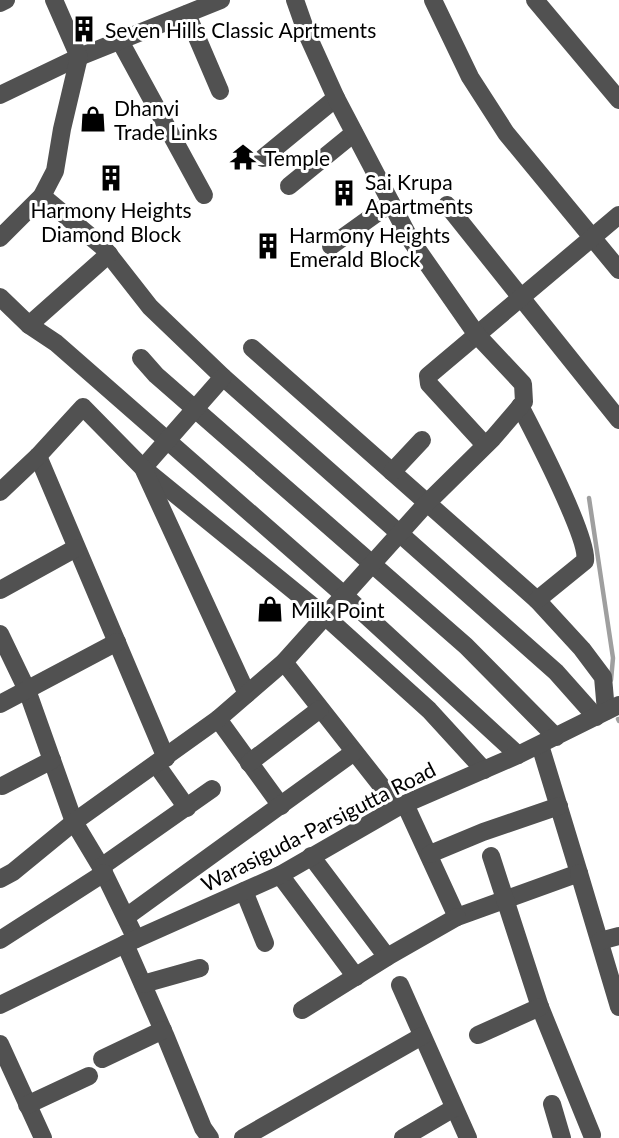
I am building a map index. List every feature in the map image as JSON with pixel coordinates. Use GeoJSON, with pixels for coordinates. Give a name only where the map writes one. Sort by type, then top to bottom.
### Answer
{"type":"FeatureCollection","features":[{"type":"Feature","properties":{"kind":"street"},"geometry":{"type":"LineString","coordinates":[[0,3],[6,0]]}},
{"type":"Feature","properties":{"kind":"street"},"geometry":{"type":"LineString","coordinates":[[0,238],[42,196],[55,171],[79,57],[54,0]]}},
{"type":"Feature","properties":{"kind":"street"},"geometry":{"type":"LineString","coordinates":[[0,95],[79,57],[221,0]]}},
{"type":"Feature","properties":{"kind":"street"},"geometry":{"type":"LineString","coordinates":[[0,879],[13,872],[74,822],[218,719],[284,663],[426,505],[524,402],[523,384],[477,335],[410,239],[336,98],[295,0]]}},
{"type":"Feature","properties":{"kind":"street"},"geometry":{"type":"LineString","coordinates":[[433,0],[470,77],[506,133],[619,270]]}},
{"type":"Feature","properties":{"kind":"street"},"geometry":{"type":"LineString","coordinates":[[535,0],[619,100]]}},
{"type":"Feature","properties":{"kind":"street"},"geometry":{"type":"LineString","coordinates":[[187,14],[220,91]]}},
{"type":"Feature","properties":{"kind":"street"},"geometry":{"type":"LineString","coordinates":[[120,41],[204,195]]}},
{"type":"Feature","properties":{"kind":"street"},"geometry":{"type":"LineString","coordinates":[[263,158],[336,98]]}},
{"type":"Feature","properties":{"kind":"street"},"geometry":{"type":"LineString","coordinates":[[289,186],[354,133]]}},
{"type":"Feature","properties":{"kind":"street"},"geometry":{"type":"LineString","coordinates":[[42,196],[109,254],[150,307],[223,377],[556,672],[607,711]]}},
{"type":"Feature","properties":{"kind":"street"},"geometry":{"type":"LineString","coordinates":[[331,246],[391,203]]}},
{"type":"Feature","properties":{"kind":"street"},"geometry":{"type":"LineString","coordinates":[[447,205],[619,420]]}},
{"type":"Feature","properties":{"kind":"street"},"geometry":{"type":"LineString","coordinates":[[485,445],[428,380],[430,371],[477,335],[619,215]]}},
{"type":"Feature","properties":{"kind":"street"},"geometry":{"type":"LineString","coordinates":[[29,325],[109,254]]}},
{"type":"Feature","properties":{"kind":"street"},"geometry":{"type":"LineString","coordinates":[[0,297],[29,325],[56,343],[345,596],[518,755]]}},
{"type":"Feature","properties":{"kind":"street"},"geometry":{"type":"LineString","coordinates":[[252,348],[426,505],[537,600],[582,649],[603,677],[607,711]]}},
{"type":"Feature","properties":{"kind":"street"},"geometry":{"type":"LineString","coordinates":[[141,358],[156,375],[466,646],[548,741],[559,806],[619,1007]]}},
{"type":"Feature","properties":{"kind":"street"},"geometry":{"type":"LineString","coordinates":[[143,468],[223,377]]}},
{"type":"Feature","properties":{"kind":"street"},"geometry":{"type":"LineString","coordinates":[[0,492],[83,407],[143,468],[326,617],[429,710],[484,770]]}},
{"type":"Feature","properties":{"kind":"street"},"geometry":{"type":"LineString","coordinates":[[520,407],[547,459],[587,555],[585,561],[537,600]]}},
{"type":"Feature","properties":{"kind":"street"},"geometry":{"type":"LineString","coordinates":[[392,472],[422,440]]}},
{"type":"Feature","properties":{"kind":"street"},"geometry":{"type":"LineString","coordinates":[[38,456],[117,642],[161,761],[187,808]]}},
{"type":"Feature","properties":{"kind":"street"},"geometry":{"type":"LineString","coordinates":[[143,468],[247,694]]}},
{"type":"Feature","properties":{"kind":"street"},"geometry":{"type":"LineString","coordinates":[[0,590],[76,548]]}},
{"type":"Feature","properties":{"kind":"street"},"geometry":{"type":"LineString","coordinates":[[0,634],[27,690],[74,822],[125,917],[143,990],[163,1030],[201,1135]]}},
{"type":"Feature","properties":{"kind":"street"},"geometry":{"type":"LineString","coordinates":[[0,704],[117,642]]}},
{"type":"Feature","properties":{"kind":"street"},"geometry":{"type":"LineString","coordinates":[[284,663],[354,752],[401,805],[430,854],[457,917]]}},
{"type":"Feature","properties":{"kind":"street"},"geometry":{"type":"LineString","coordinates":[[249,763],[320,709]]}},
{"type":"Feature","properties":{"kind":"street","name":"Warasiguda-Parsigutta Road"},"geometry":{"type":"LineString","coordinates":[[0,1005],[280,875],[401,805],[518,755],[607,711]]}},
{"type":"Feature","properties":{"kind":"street"},"geometry":{"type":"LineString","coordinates":[[218,719],[281,806]]}},
{"type":"Feature","properties":{"kind":"street"},"geometry":{"type":"LineString","coordinates":[[125,917],[354,752]]}},
{"type":"Feature","properties":{"kind":"street"},"geometry":{"type":"LineString","coordinates":[[2,786],[52,760]]}},
{"type":"Feature","properties":{"kind":"street"},"geometry":{"type":"LineString","coordinates":[[0,940],[102,870],[212,789]]}},
{"type":"Feature","properties":{"kind":"street"},"geometry":{"type":"LineString","coordinates":[[430,854],[483,832],[559,806]]}},
{"type":"Feature","properties":{"kind":"street"},"geometry":{"type":"LineString","coordinates":[[311,856],[387,957]]}},
{"type":"Feature","properties":{"kind":"street"},"geometry":{"type":"LineString","coordinates":[[491,856],[540,1007],[592,1135]]}},
{"type":"Feature","properties":{"kind":"street"},"geometry":{"type":"LineString","coordinates":[[302,1010],[457,917],[579,873]]}},
{"type":"Feature","properties":{"kind":"street"},"geometry":{"type":"LineString","coordinates":[[280,875],[356,977]]}},
{"type":"Feature","properties":{"kind":"street"},"geometry":{"type":"LineString","coordinates":[[244,891],[265,943]]}},
{"type":"Feature","properties":{"kind":"street"},"geometry":{"type":"LineString","coordinates":[[600,942],[619,936]]}},
{"type":"Feature","properties":{"kind":"street"},"geometry":{"type":"LineString","coordinates":[[143,990],[200,968]]}},
{"type":"Feature","properties":{"kind":"street"},"geometry":{"type":"LineString","coordinates":[[400,985],[468,1138]]}},
{"type":"Feature","properties":{"kind":"street"},"geometry":{"type":"LineString","coordinates":[[478,1035],[540,1007]]}},
{"type":"Feature","properties":{"kind":"street"},"geometry":{"type":"LineString","coordinates":[[102,1059],[163,1030]]}},
{"type":"Feature","properties":{"kind":"street"},"geometry":{"type":"LineString","coordinates":[[243,1138],[422,1036]]}},
{"type":"Feature","properties":{"kind":"street"},"geometry":{"type":"LineString","coordinates":[[0,1044],[43,1138]]}},
{"type":"Feature","properties":{"kind":"street"},"geometry":{"type":"LineString","coordinates":[[27,1104],[89,1076]]}},
{"type":"Feature","properties":{"kind":"street"},"geometry":{"type":"LineString","coordinates":[[552,1104],[562,1138]]}},
{"type":"Feature","properties":{"kind":"street"},"geometry":{"type":"LineString","coordinates":[[403,1138],[454,1108]]}},
{"type":"Feature","properties":{"kind":"waterway"},"geometry":{"type":"LineString","coordinates":[[589,498],[613,658],[611,680]]}},
{"type":"Feature","properties":{"kind":"place","name":"Seven Hills Classic Aprtments"},"geometry":{"type":"Point","coordinates":[84,29]}},
{"type":"Feature","properties":{"kind":"place","name":"Dhanvi Trade Links"},"geometry":{"type":"Point","coordinates":[93,119]}},
{"type":"Feature","properties":{"kind":"place","name":"Temple"},"geometry":{"type":"Point","coordinates":[243,157]}},
{"type":"Feature","properties":{"kind":"place","name":"Harmony Heights Diamond Block"},"geometry":{"type":"Point","coordinates":[111,178]}},
{"type":"Feature","properties":{"kind":"place","name":"Sai Krupa Apartments"},"geometry":{"type":"Point","coordinates":[344,193]}},
{"type":"Feature","properties":{"kind":"place","name":"Harmony Heights Emerald Block"},"geometry":{"type":"Point","coordinates":[268,246]}},
{"type":"Feature","properties":{"kind":"place","name":"Milk Point"},"geometry":{"type":"Point","coordinates":[270,609]}}]}
